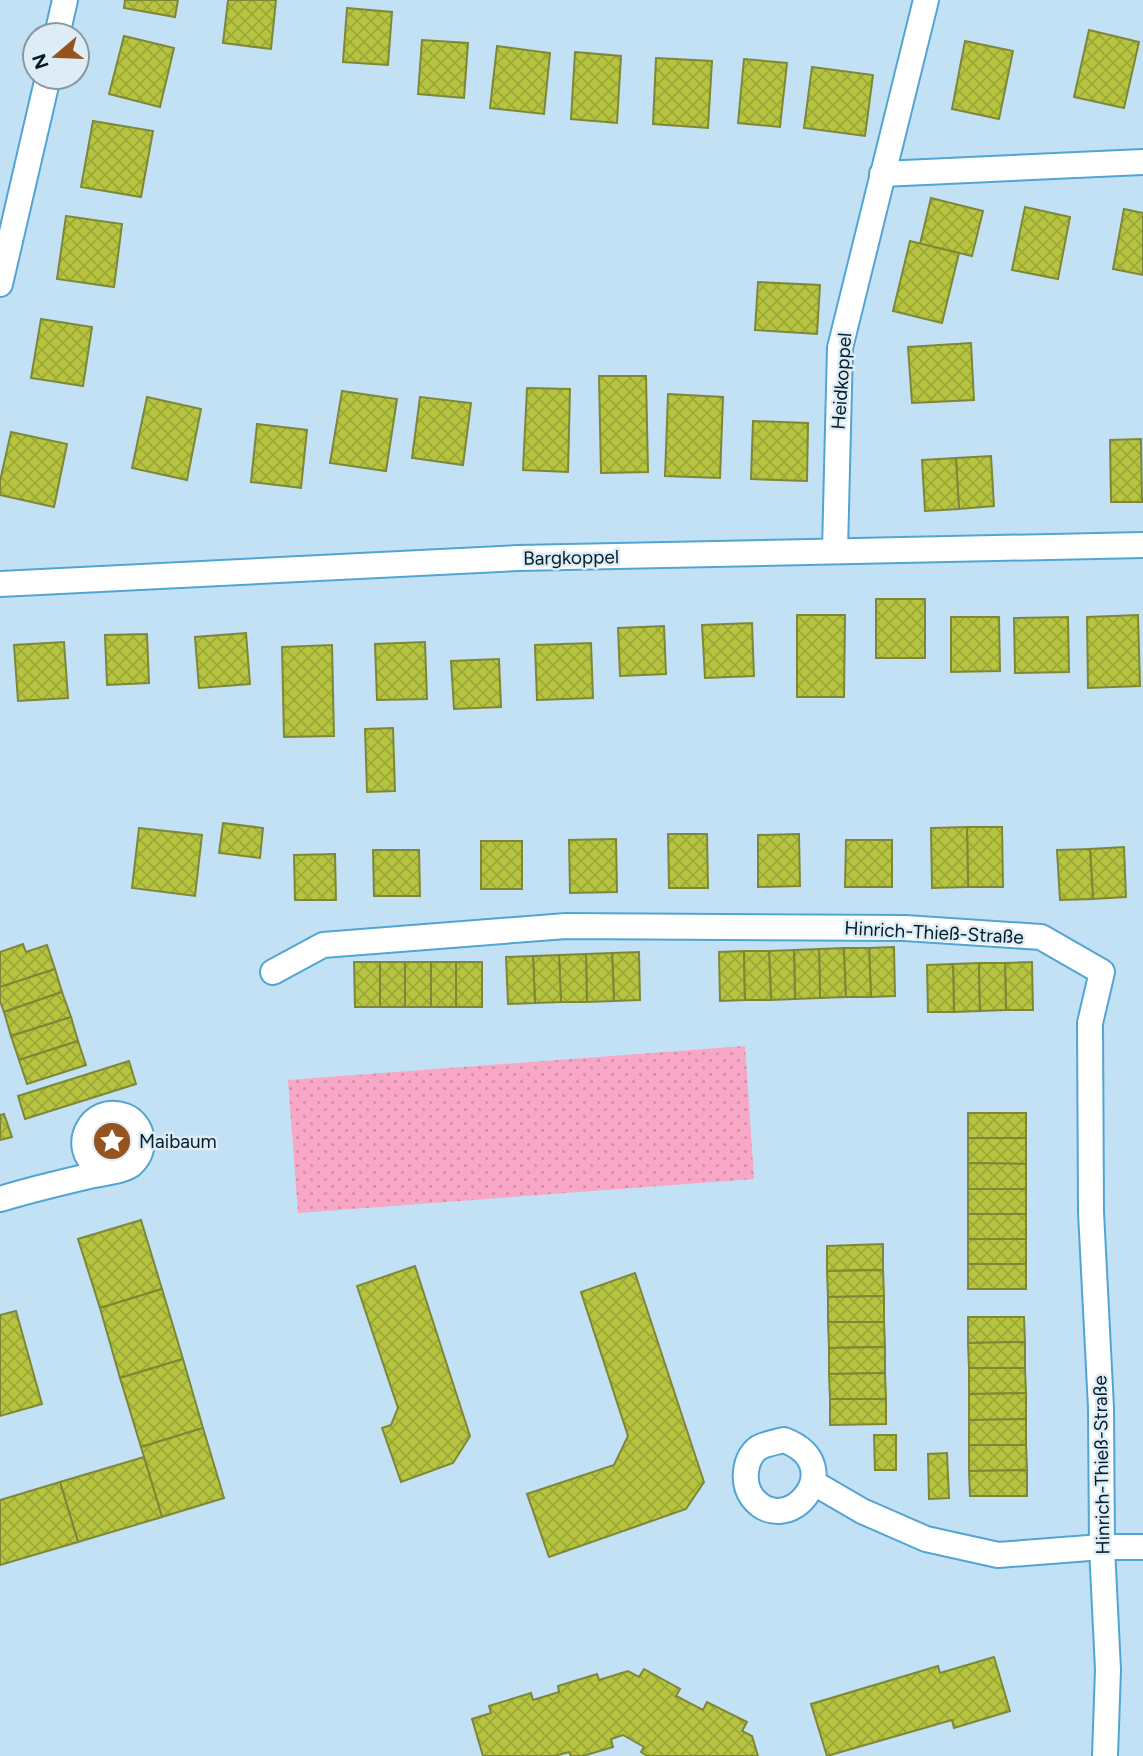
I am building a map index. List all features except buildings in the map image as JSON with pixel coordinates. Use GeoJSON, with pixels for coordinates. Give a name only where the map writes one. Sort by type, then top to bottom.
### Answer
{"type":"FeatureCollection","features":[{"type":"Feature","properties":{"kind":"street"},"geometry":{"type":"LineString","coordinates":[[60,21],[65,0]]}},
{"type":"Feature","properties":{"kind":"street","name":"Heidkoppel"},"geometry":{"type":"LineString","coordinates":[[835,550],[840,348],[926,0]]}},
{"type":"Feature","properties":{"kind":"street"},"geometry":{"type":"LineString","coordinates":[[0,284],[45,91]]}},
{"type":"Feature","properties":{"kind":"street"},"geometry":{"type":"LineString","coordinates":[[882,174],[1143,162]]}},
{"type":"Feature","properties":{"kind":"street","name":"Bargkoppel"},"geometry":{"type":"LineString","coordinates":[[0,584],[518,558],[1143,545]]}},
{"type":"Feature","properties":{"kind":"street","name":"Hinrich-Thieß-Straße"},"geometry":{"type":"LineString","coordinates":[[273,972],[323,945],[566,926],[905,928],[1041,937],[1102,971],[1090,1023],[1091,1212],[1101,1408],[1101,1547],[1108,1670],[1105,1756]]}},
{"type":"Feature","properties":{"kind":"street"},"geometry":{"type":"LineString","coordinates":[[0,1199],[112,1171]]}},
{"type":"Feature","properties":{"kind":"street"},"geometry":{"type":"LineString","coordinates":[[814,1483],[862,1511],[926,1539],[998,1555],[1101,1547],[1143,1547]]}},
{"type":"Feature","properties":{"kind":"shaded area"},"geometry":{"type":"Polygon","coordinates":[[[745,1046],[754,1179],[298,1213],[288,1080],[745,1046]]]}},
{"type":"Feature","properties":{"kind":"place","name":"Maibaum"},"geometry":{"type":"Point","coordinates":[112,1141]}}]}
